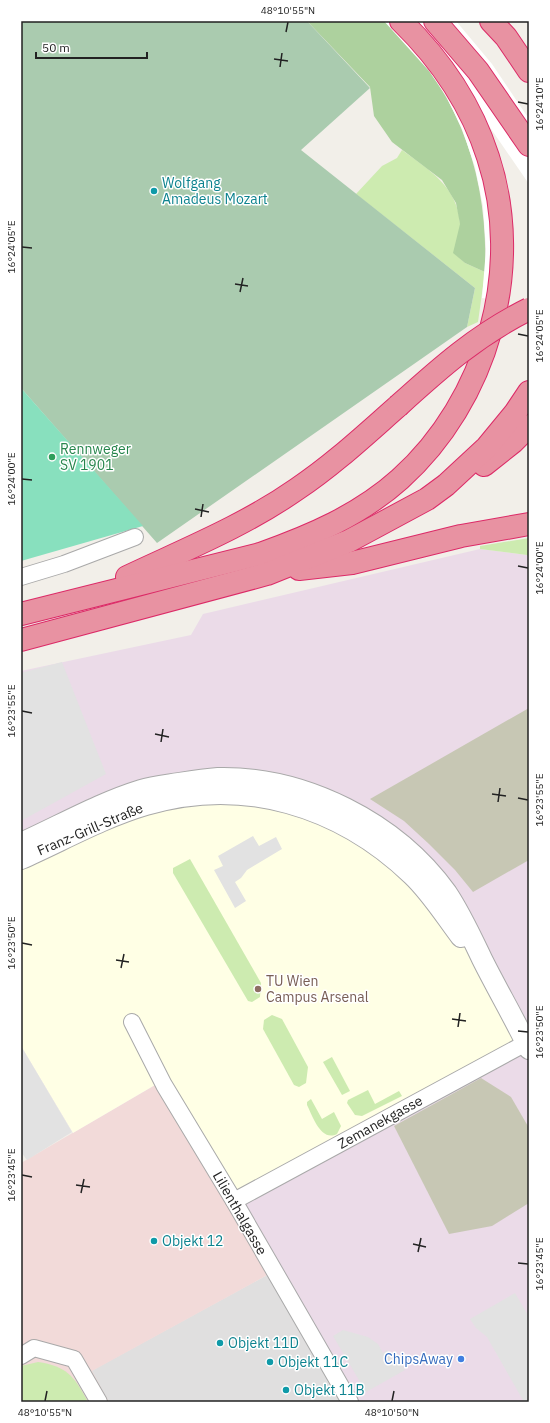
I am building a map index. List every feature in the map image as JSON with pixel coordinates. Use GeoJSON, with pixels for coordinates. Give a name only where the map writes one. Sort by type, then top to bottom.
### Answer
{"type":"FeatureCollection","features":[{"type":"Feature","properties":{"kind":"highway"},"geometry":{"type":"LineString","coordinates":[[21,614],[260,554],[298,541],[369,504],[400,479],[428,450],[451,419],[471,385],[484,352],[497,300],[501,269],[501,231],[496,191],[488,157],[475,122],[458,91],[421,42],[401,21]]}},
{"type":"Feature","properties":{"kind":"highway"},"geometry":{"type":"LineString","coordinates":[[435,21],[478,71],[529,145]]}},
{"type":"Feature","properties":{"kind":"highway"},"geometry":{"type":"LineString","coordinates":[[491,21],[529,71]]}},
{"type":"Feature","properties":{"kind":"highway"},"geometry":{"type":"LineString","coordinates":[[86,597],[239,524],[297,490],[343,454],[464,348],[498,325],[529,309]]}},
{"type":"Feature","properties":{"kind":"highway"},"geometry":{"type":"LineString","coordinates":[[21,640],[267,574],[348,541],[428,499],[446,485],[487,447],[515,413],[529,392]]}},
{"type":"Feature","properties":{"kind":"highway"},"geometry":{"type":"LineString","coordinates":[[446,485],[489,463],[529,426]]}},
{"type":"Feature","properties":{"kind":"highway"},"geometry":{"type":"LineString","coordinates":[[267,574],[352,563],[461,536],[529,524]]}},
{"type":"Feature","properties":{"kind":"street"},"geometry":{"type":"LineString","coordinates":[[21,577],[64,564],[135,537]]}},
{"type":"Feature","properties":{"kind":"street","name":"Franz-Grill-Straße"},"geometry":{"type":"LineString","coordinates":[[21,842],[100,806],[141,790],[218,778],[252,780],[285,786],[318,796],[347,809],[394,839],[414,857],[446,891],[466,924],[528,1046]]}},
{"type":"Feature","properties":{"kind":"street","name":"Franz-Grill-Straße"},"geometry":{"type":"LineString","coordinates":[[21,859],[102,821],[160,801],[191,795],[218,794],[249,795],[281,801],[348,826],[388,854],[427,891],[464,941],[482,958]]}},
{"type":"Feature","properties":{"kind":"street","name":"Lilienthalgasse"},"geometry":{"type":"LineString","coordinates":[[132,1022],[164,1085],[234,1201],[350,1402]]}},
{"type":"Feature","properties":{"kind":"street","name":"Zemanekgasse"},"geometry":{"type":"LineString","coordinates":[[234,1201],[528,1046]]}},
{"type":"Feature","properties":{"kind":"street"},"geometry":{"type":"LineString","coordinates":[[21,1356],[34,1348],[74,1359],[99,1402]]}},
{"type":"Feature","properties":{"kind":"shaded area"},"geometry":{"type":"Polygon","coordinates":[[[21,21],[307,21],[370,88],[301,150],[475,288],[467,327],[157,543],[21,388],[21,21]]]}},
{"type":"Feature","properties":{"kind":"shaded area"},"geometry":{"type":"Polygon","coordinates":[[[480,549],[527,555],[529,558],[529,1402],[360,1402],[167,1078],[73,1133],[21,1046],[21,671],[191,635],[203,614],[480,549]]]}},
{"type":"Feature","properties":{"kind":"shaded area"},"geometry":{"type":"Polygon","coordinates":[[[62,662],[106,774],[21,821],[21,673],[62,662]]]}},
{"type":"Feature","properties":{"kind":"shaded area"},"geometry":{"type":"Polygon","coordinates":[[[529,708],[529,860],[473,892],[455,870],[404,821],[370,799],[529,708]]]}},
{"type":"Feature","properties":{"kind":"shaded area","name":"TU Wien Campus Arsenal"},"geometry":{"type":"Polygon","coordinates":[[[292,795],[453,914],[523,1041],[239,1199],[167,1078],[73,1133],[21,1046],[21,849],[142,798],[292,795]]]}},
{"type":"Feature","properties":{"kind":"shaded area"},"geometry":{"type":"Polygon","coordinates":[[[253,836],[259,846],[276,837],[282,849],[247,870],[241,878],[235,882],[246,901],[235,908],[214,870],[223,866],[218,856],[253,836]]]}},
{"type":"Feature","properties":{"kind":"shaded area"},"geometry":{"type":"Polygon","coordinates":[[[21,1046],[72,1132],[27,1160],[21,1152],[21,1046]]]}},
{"type":"Feature","properties":{"kind":"shaded area"},"geometry":{"type":"Polygon","coordinates":[[[167,1078],[280,1268],[92,1371],[109,1402],[21,1402],[21,1163],[167,1078]]]}},
{"type":"Feature","properties":{"kind":"shaded area"},"geometry":{"type":"Polygon","coordinates":[[[481,1078],[511,1097],[529,1128],[529,1203],[492,1226],[449,1234],[394,1126],[481,1078]]]}},
{"type":"Feature","properties":{"kind":"shaded area"},"geometry":{"type":"Polygon","coordinates":[[[280,1268],[360,1402],[109,1402],[91,1371],[280,1268]]]}},
{"type":"Feature","properties":{"kind":"shaded area"},"geometry":{"type":"Polygon","coordinates":[[[515,1293],[529,1317],[529,1402],[524,1402],[487,1337],[476,1328],[470,1319],[515,1293]]]}},
{"type":"Feature","properties":{"kind":"shaded area"},"geometry":{"type":"Polygon","coordinates":[[[343,1330],[368,1337],[378,1344],[383,1353],[387,1350],[392,1359],[397,1356],[405,1370],[366,1392],[333,1336],[343,1330]]]}},
{"type":"Feature","properties":{"kind":"green space"},"geometry":{"type":"Polygon","coordinates":[[[307,21],[384,21],[410,46],[432,74],[450,103],[464,134],[474,167],[481,201],[485,236],[485,272],[465,263],[453,253],[460,224],[456,203],[442,180],[392,142],[374,116],[370,87],[307,21]]]}},
{"type":"Feature","properties":{"kind":"green space"},"geometry":{"type":"Polygon","coordinates":[[[402,150],[431,172],[447,189],[458,210],[460,223],[454,253],[465,263],[485,272],[478,322],[467,327],[475,288],[356,194],[382,166],[397,158],[402,150]]]}},
{"type":"Feature","properties":{"kind":"green space","name":"Rennweger SV 1901"},"geometry":{"type":"Polygon","coordinates":[[[21,388],[143,526],[21,561],[21,388]]]}},
{"type":"Feature","properties":{"kind":"green space"},"geometry":{"type":"Polygon","coordinates":[[[529,538],[529,558],[527,555],[480,549],[480,546],[529,538]]]}},
{"type":"Feature","properties":{"kind":"green space"},"geometry":{"type":"Polygon","coordinates":[[[190,859],[261,983],[260,997],[252,1002],[248,1001],[173,873],[173,868],[190,859]]]}},
{"type":"Feature","properties":{"kind":"green space"},"geometry":{"type":"Polygon","coordinates":[[[272,1015],[282,1019],[308,1067],[306,1083],[299,1087],[294,1085],[263,1029],[264,1020],[272,1015]]]}},
{"type":"Feature","properties":{"kind":"green space"},"geometry":{"type":"Polygon","coordinates":[[[332,1057],[350,1091],[342,1095],[323,1062],[332,1057]]]}},
{"type":"Feature","properties":{"kind":"green space"},"geometry":{"type":"Polygon","coordinates":[[[368,1090],[375,1104],[399,1091],[402,1096],[362,1116],[355,1115],[347,1103],[348,1100],[368,1090]]]}},
{"type":"Feature","properties":{"kind":"green space"},"geometry":{"type":"Polygon","coordinates":[[[311,1099],[322,1119],[334,1112],[341,1126],[337,1134],[331,1136],[326,1135],[318,1127],[307,1105],[307,1102],[311,1099]]]}},
{"type":"Feature","properties":{"kind":"green space"},"geometry":{"type":"Polygon","coordinates":[[[38,1362],[62,1369],[78,1384],[87,1400],[84,1402],[21,1402],[21,1366],[38,1362]]]}},
{"type":"Feature","properties":{"kind":"pier"},"geometry":{"type":"Polygon","coordinates":[[[384,21],[456,21],[492,64],[529,119],[529,184],[487,123],[503,170],[508,200],[507,302],[482,298],[486,249],[483,206],[475,167],[462,129],[446,96],[429,71],[384,21]]]}},
{"type":"Feature","properties":{"kind":"place","name":"Wolfgang Amadeus Mozart"},"geometry":{"type":"Point","coordinates":[154,191]}},
{"type":"Feature","properties":{"kind":"place","name":"Rennweger SV 1901"},"geometry":{"type":"Point","coordinates":[52,457]}},
{"type":"Feature","properties":{"kind":"place","name":"TU Wien Campus Arsenal"},"geometry":{"type":"Point","coordinates":[258,989]}},
{"type":"Feature","properties":{"kind":"place","name":"Objekt 12"},"geometry":{"type":"Point","coordinates":[154,1241]}},
{"type":"Feature","properties":{"kind":"place","name":"Objekt 11D"},"geometry":{"type":"Point","coordinates":[220,1343]}},
{"type":"Feature","properties":{"kind":"place","name":"ChipsAway"},"geometry":{"type":"Point","coordinates":[461,1359]}},
{"type":"Feature","properties":{"kind":"place","name":"Objekt 11C"},"geometry":{"type":"Point","coordinates":[270,1362]}},
{"type":"Feature","properties":{"kind":"place","name":"Objekt 11B"},"geometry":{"type":"Point","coordinates":[286,1390]}}]}
